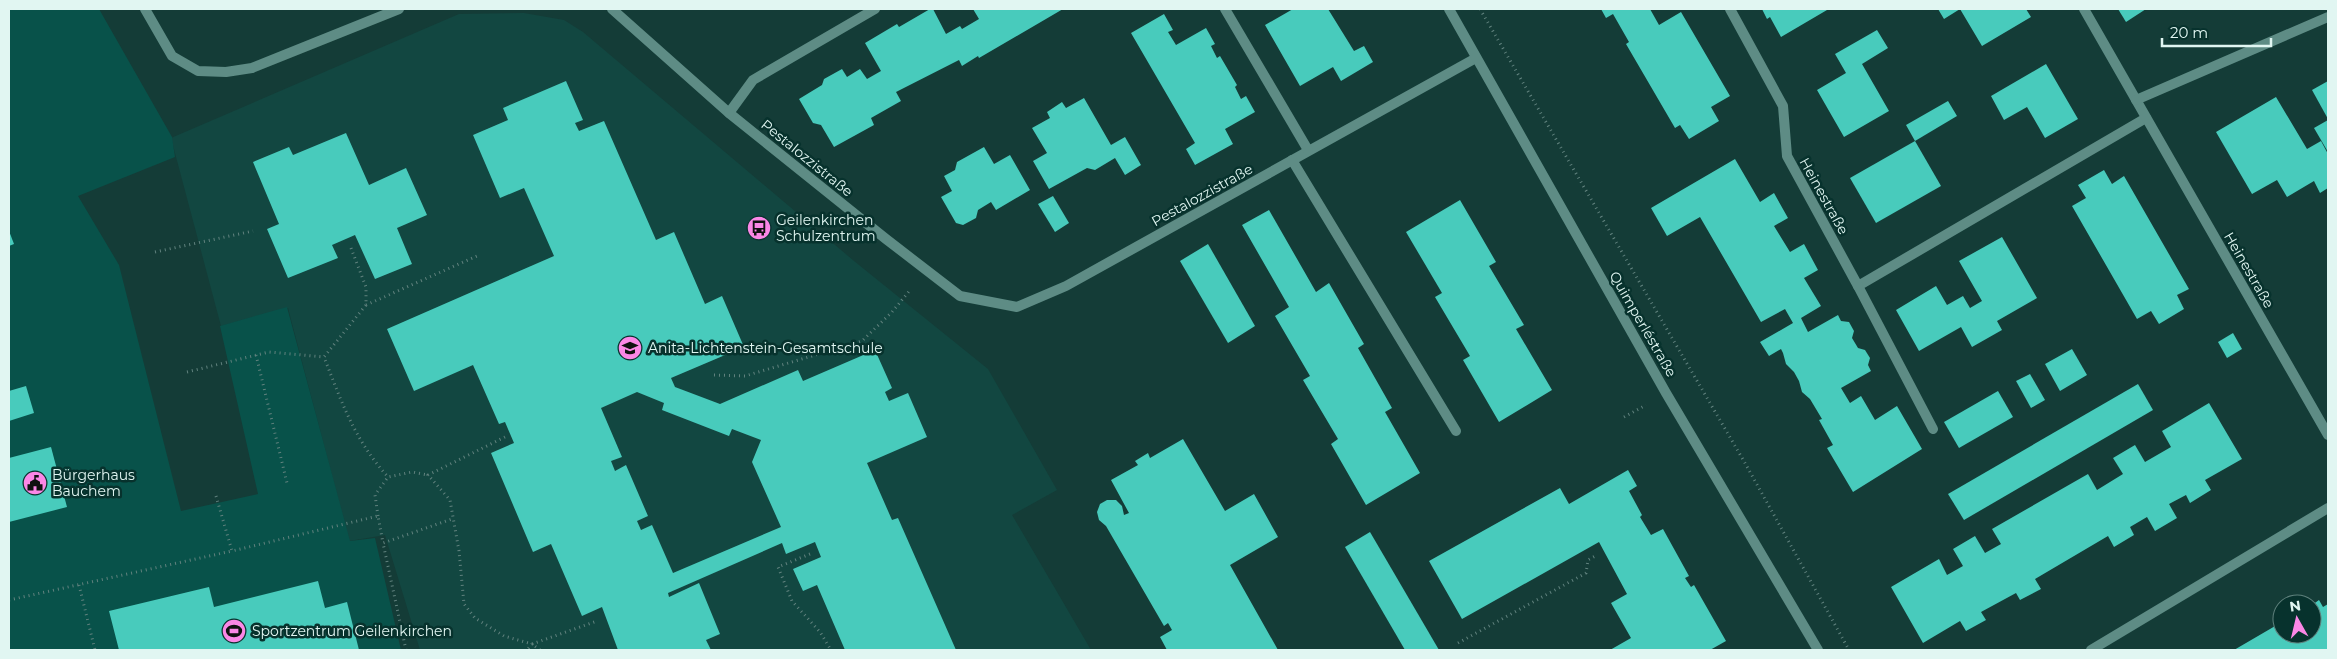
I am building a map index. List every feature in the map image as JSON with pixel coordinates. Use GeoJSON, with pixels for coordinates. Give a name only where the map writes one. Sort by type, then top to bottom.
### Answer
{"type":"FeatureCollection","features":[{"type":"Feature","properties":{"kind":"street"},"geometry":{"type":"LineString","coordinates":[[146,9],[172,56],[198,71],[226,72],[252,68],[399,9]]}},
{"type":"Feature","properties":{"kind":"street","name":"Pestalozzistraße"},"geometry":{"type":"LineString","coordinates":[[612,9],[729,114],[960,296],[1017,307],[1066,286],[1476,58]]}},
{"type":"Feature","properties":{"kind":"street"},"geometry":{"type":"LineString","coordinates":[[729,114],[753,80],[875,9]]}},
{"type":"Feature","properties":{"kind":"street"},"geometry":{"type":"LineString","coordinates":[[1225,9],[1308,150]]}},
{"type":"Feature","properties":{"kind":"street","name":"Quimperléstraße"},"geometry":{"type":"LineString","coordinates":[[1448,9],[1666,393],[1818,650]]}},
{"type":"Feature","properties":{"kind":"street","name":"Heinestraße"},"geometry":{"type":"LineString","coordinates":[[1730,9],[1783,106],[1786,156],[1858,286],[1933,429]]}},
{"type":"Feature","properties":{"kind":"street","name":"Heinestraße"},"geometry":{"type":"LineString","coordinates":[[2084,9],[2328,435]]}},
{"type":"Feature","properties":{"kind":"street"},"geometry":{"type":"LineString","coordinates":[[2136,100],[2328,17]]}},
{"type":"Feature","properties":{"kind":"street"},"geometry":{"type":"LineString","coordinates":[[1858,286],[2146,118]]}},
{"type":"Feature","properties":{"kind":"street"},"geometry":{"type":"LineString","coordinates":[[1292,160],[1456,431]]}},
{"type":"Feature","properties":{"kind":"street"},"geometry":{"type":"LineString","coordinates":[[2091,650],[2328,508]]}},
{"type":"Feature","properties":{"kind":"path"},"geometry":{"type":"LineString","coordinates":[[1480,9],[1740,454],[1849,650]]}},
{"type":"Feature","properties":{"kind":"path"},"geometry":{"type":"LineString","coordinates":[[156,252],[253,231]]}},
{"type":"Feature","properties":{"kind":"path"},"geometry":{"type":"LineString","coordinates":[[351,248],[366,287],[366,306]]}},
{"type":"Feature","properties":{"kind":"path"},"geometry":{"type":"LineString","coordinates":[[324,357],[366,306],[477,256]]}},
{"type":"Feature","properties":{"kind":"path"},"geometry":{"type":"LineString","coordinates":[[714,375],[745,376],[862,341],[892,312],[926,270]]}},
{"type":"Feature","properties":{"kind":"path"},"geometry":{"type":"LineString","coordinates":[[187,372],[269,352],[324,357]]}},
{"type":"Feature","properties":{"kind":"path"},"geometry":{"type":"LineString","coordinates":[[256,355],[287,483]]}},
{"type":"Feature","properties":{"kind":"path"},"geometry":{"type":"LineString","coordinates":[[324,357],[349,421],[369,456],[388,477]]}},
{"type":"Feature","properties":{"kind":"path"},"geometry":{"type":"LineString","coordinates":[[406,650],[383,543],[375,495],[388,477],[412,472],[428,475],[505,437]]}},
{"type":"Feature","properties":{"kind":"path"},"geometry":{"type":"LineString","coordinates":[[428,475],[450,500],[459,551],[464,604],[475,618],[504,636],[532,644],[540,650]]}},
{"type":"Feature","properties":{"kind":"path"},"geometry":{"type":"LineString","coordinates":[[216,496],[232,551]]}},
{"type":"Feature","properties":{"kind":"path"},"geometry":{"type":"LineString","coordinates":[[9,600],[232,551],[378,516]]}},
{"type":"Feature","properties":{"kind":"path"},"geometry":{"type":"LineString","coordinates":[[383,543],[452,519]]}},
{"type":"Feature","properties":{"kind":"path"},"geometry":{"type":"LineString","coordinates":[[810,554],[778,567],[792,601],[820,632],[831,650]]}},
{"type":"Feature","properties":{"kind":"path"},"geometry":{"type":"LineString","coordinates":[[1458,642],[1586,573],[1588,560],[1597,555]]}},
{"type":"Feature","properties":{"kind":"path"},"geometry":{"type":"LineString","coordinates":[[79,585],[94,650]]}},
{"type":"Feature","properties":{"kind":"path"},"geometry":{"type":"LineString","coordinates":[[527,650],[532,644],[597,621]]}},
{"type":"Feature","properties":{"kind":"shaded area","name":"Anita-Lichtenstein-Gesamtschule"},"geometry":{"type":"Polygon","coordinates":[[[524,13],[564,20],[583,32],[854,261],[988,369],[1057,490],[1012,515],[1091,650],[420,650],[385,535],[349,541],[288,308],[221,326],[171,138],[459,14],[524,13]]]}},
{"type":"Feature","properties":{"kind":"green space"},"geometry":{"type":"Polygon","coordinates":[[[9,9],[99,9],[172,137],[175,157],[78,196],[119,265],[181,511],[258,494],[220,326],[287,307],[350,541],[375,538],[401,650],[9,650],[9,9]]]}},
{"type":"Feature","properties":{"kind":"building"},"geometry":{"type":"Polygon","coordinates":[[[933,9],[946,34],[960,26],[962,29],[979,19],[973,9],[1063,9],[979,58],[978,56],[962,66],[959,60],[896,92],[901,101],[871,118],[874,125],[834,147],[821,125],[813,123],[799,99],[822,85],[824,79],[842,69],[847,77],[860,69],[867,79],[881,71],[865,43],[897,24],[899,27],[933,9]]]}},
{"type":"Feature","properties":{"kind":"building"},"geometry":{"type":"Polygon","coordinates":[[[1293,9],[1328,9],[1354,51],[1364,46],[1373,62],[1341,81],[1333,67],[1300,86],[1265,25],[1293,9]]]}},
{"type":"Feature","properties":{"kind":"building"},"geometry":{"type":"Polygon","coordinates":[[[1601,9],[1650,9],[1659,25],[1681,12],[1730,96],[1711,107],[1719,121],[1689,139],[1680,125],[1675,128],[1626,44],[1629,42],[1613,14],[1606,18],[1601,9]]]}},
{"type":"Feature","properties":{"kind":"building"},"geometry":{"type":"Polygon","coordinates":[[[1762,9],[1827,10],[1781,37],[1770,17],[1767,19],[1762,9]]]}},
{"type":"Feature","properties":{"kind":"building"},"geometry":{"type":"Polygon","coordinates":[[[1938,9],[1960,9],[1944,19],[1938,9]]]}},
{"type":"Feature","properties":{"kind":"building"},"geometry":{"type":"Polygon","coordinates":[[[1960,9],[2026,9],[2031,17],[1982,46],[1960,9]]]}},
{"type":"Feature","properties":{"kind":"building"},"geometry":{"type":"Polygon","coordinates":[[[2118,9],[2146,9],[2126,22],[2118,9]]]}},
{"type":"Feature","properties":{"kind":"building"},"geometry":{"type":"Polygon","coordinates":[[[1164,14],[1173,30],[1168,32],[1176,45],[1206,28],[1215,44],[1211,46],[1217,58],[1220,56],[1237,85],[1235,87],[1241,99],[1246,96],[1255,112],[1225,129],[1233,144],[1195,165],[1186,149],[1195,143],[1131,33],[1164,14]]]}},
{"type":"Feature","properties":{"kind":"building"},"geometry":{"type":"Polygon","coordinates":[[[1877,30],[1888,48],[1862,64],[1889,111],[1844,137],[1817,90],[1846,73],[1835,54],[1877,30]]]}},
{"type":"Feature","properties":{"kind":"building"},"geometry":{"type":"Polygon","coordinates":[[[2046,64],[2078,119],[2045,138],[2027,107],[2004,120],[1991,96],[2046,64]]]}},
{"type":"Feature","properties":{"kind":"building"},"geometry":{"type":"Polygon","coordinates":[[[566,81],[583,120],[575,123],[579,131],[604,121],[656,240],[674,232],[705,304],[722,296],[744,347],[671,378],[675,387],[720,404],[798,370],[803,381],[875,350],[892,388],[885,392],[889,401],[908,393],[927,437],[867,463],[892,520],[898,518],[956,650],[845,650],[817,585],[803,591],[793,569],[821,557],[815,542],[786,554],[782,543],[668,593],[669,597],[699,583],[720,634],[706,640],[711,650],[618,650],[602,607],[582,616],[551,544],[533,552],[491,453],[514,443],[505,422],[499,424],[473,365],[414,391],[387,329],[554,256],[524,188],[500,198],[473,135],[508,120],[503,108],[566,81]],[[637,392],[601,408],[622,457],[611,461],[615,471],[626,465],[648,516],[637,521],[641,530],[652,525],[673,573],[781,527],[752,462],[761,440],[732,429],[729,436],[662,410],[664,403],[637,392]]]}},
{"type":"Feature","properties":{"kind":"building"},"geometry":{"type":"Polygon","coordinates":[[[2328,81],[2328,119],[2312,90],[2328,81]]]}},
{"type":"Feature","properties":{"kind":"building"},"geometry":{"type":"Polygon","coordinates":[[[2276,97],[2307,149],[2321,141],[2328,154],[2328,188],[2320,193],[2314,181],[2287,197],[2277,180],[2252,194],[2216,132],[2276,97]]]}},
{"type":"Feature","properties":{"kind":"building"},"geometry":{"type":"Polygon","coordinates":[[[1084,98],[1111,145],[1125,137],[1141,165],[1125,175],[1115,158],[1095,170],[1087,168],[1049,189],[1033,161],[1047,153],[1032,128],[1050,118],[1047,112],[1062,102],[1066,108],[1084,98]]]}},
{"type":"Feature","properties":{"kind":"building"},"geometry":{"type":"Polygon","coordinates":[[[1948,101],[1957,116],[1915,141],[1906,125],[1948,101]]]}},
{"type":"Feature","properties":{"kind":"building"},"geometry":{"type":"Polygon","coordinates":[[[2328,120],[2328,152],[2314,128],[2328,120]]]}},
{"type":"Feature","properties":{"kind":"building"},"geometry":{"type":"Polygon","coordinates":[[[346,133],[369,185],[406,168],[427,215],[397,228],[412,264],[375,279],[355,235],[332,245],[338,258],[288,278],[267,229],[279,224],[253,162],[289,147],[293,155],[346,133]]]}},
{"type":"Feature","properties":{"kind":"building"},"geometry":{"type":"Polygon","coordinates":[[[1915,141],[1941,186],[1876,223],[1850,178],[1915,141]]]}},
{"type":"Feature","properties":{"kind":"building"},"geometry":{"type":"Polygon","coordinates":[[[984,147],[994,164],[1010,155],[1030,190],[996,210],[991,202],[978,210],[976,218],[963,225],[956,223],[941,197],[952,191],[944,176],[955,170],[957,162],[984,147]]]}},
{"type":"Feature","properties":{"kind":"building"},"geometry":{"type":"Polygon","coordinates":[[[1735,159],[1760,202],[1774,193],[1788,218],[1774,226],[1790,252],[1804,244],[1818,270],[1804,278],[1821,306],[1801,318],[1808,332],[1838,315],[1841,321],[1849,322],[1854,331],[1852,338],[1858,348],[1865,350],[1870,358],[1868,365],[1871,371],[1841,388],[1850,403],[1861,396],[1875,420],[1897,406],[1922,449],[1853,492],[1827,448],[1833,445],[1819,420],[1822,419],[1810,399],[1802,392],[1799,381],[1786,364],[1781,349],[1769,356],[1760,342],[1793,323],[1785,309],[1761,322],[1700,217],[1667,236],[1651,208],[1735,159]]]}},
{"type":"Feature","properties":{"kind":"building"},"geometry":{"type":"Polygon","coordinates":[[[2104,170],[2112,184],[2124,176],[2189,289],[2177,295],[2184,309],[2159,324],[2151,311],[2137,319],[2072,206],[2086,198],[2078,185],[2104,170]]]}},
{"type":"Feature","properties":{"kind":"building"},"geometry":{"type":"Polygon","coordinates":[[[1053,196],[1069,223],[1055,232],[1038,204],[1053,196]]]}},
{"type":"Feature","properties":{"kind":"building"},"geometry":{"type":"Polygon","coordinates":[[[1460,200],[1496,262],[1489,266],[1524,325],[1516,329],[1552,390],[1499,422],[1463,360],[1470,356],[1435,297],[1442,293],[1406,232],[1460,200]]]}},
{"type":"Feature","properties":{"kind":"building"},"geometry":{"type":"Polygon","coordinates":[[[1269,210],[1316,292],[1329,283],[1364,344],[1358,348],[1392,408],[1385,412],[1420,473],[1366,505],[1331,444],[1338,439],[1303,380],[1310,376],[1275,316],[1289,307],[1242,225],[1269,210]]]}},
{"type":"Feature","properties":{"kind":"building"},"geometry":{"type":"Polygon","coordinates":[[[9,231],[14,244],[9,246],[9,231]]]}},
{"type":"Feature","properties":{"kind":"building"},"geometry":{"type":"Polygon","coordinates":[[[2002,237],[2037,298],[1997,321],[2002,330],[1972,347],[1961,327],[1919,351],[1896,310],[1936,286],[1947,305],[1963,296],[1970,308],[1982,301],[1959,261],[2002,237]]]}},
{"type":"Feature","properties":{"kind":"building"},"geometry":{"type":"Polygon","coordinates":[[[1208,244],[1255,326],[1228,343],[1180,261],[1208,244]]]}},
{"type":"Feature","properties":{"kind":"building"},"geometry":{"type":"Polygon","coordinates":[[[2233,333],[2242,349],[2227,358],[2218,342],[2233,333]]]}},
{"type":"Feature","properties":{"kind":"building"},"geometry":{"type":"Polygon","coordinates":[[[2072,349],[2087,375],[2060,391],[2045,364],[2072,349]]]}},
{"type":"Feature","properties":{"kind":"building"},"geometry":{"type":"Polygon","coordinates":[[[2030,374],[2045,400],[2031,408],[2016,381],[2030,374]]]}},
{"type":"Feature","properties":{"kind":"building"},"geometry":{"type":"Polygon","coordinates":[[[2138,384],[2153,410],[1964,520],[1948,494],[2138,384]]]}},
{"type":"Feature","properties":{"kind":"building"},"geometry":{"type":"Polygon","coordinates":[[[26,386],[34,413],[9,421],[9,391],[26,386]]]}},
{"type":"Feature","properties":{"kind":"building"},"geometry":{"type":"Polygon","coordinates":[[[1998,391],[2013,417],[1959,448],[1944,422],[1998,391]]]}},
{"type":"Feature","properties":{"kind":"building"},"geometry":{"type":"Polygon","coordinates":[[[2209,403],[2242,459],[2205,480],[2211,490],[2190,503],[2186,495],[2169,504],[2177,518],[2155,531],[2147,517],[2130,527],[2134,535],[2114,547],[2108,536],[2035,579],[2041,589],[2020,600],[2016,593],[1981,612],[1986,620],[1966,631],[1960,621],[1923,643],[1891,587],[1939,559],[1947,575],[1963,566],[1953,549],[1975,536],[1985,553],[2001,544],[1992,529],[2088,474],[2097,490],[2123,474],[2113,458],[2135,445],[2145,462],[2171,447],[2162,431],[2209,403]]]}},
{"type":"Feature","properties":{"kind":"building"},"geometry":{"type":"Polygon","coordinates":[[[1183,439],[1225,511],[1254,494],[1278,537],[1230,565],[1278,650],[1167,650],[1160,637],[1172,630],[1168,623],[1164,626],[1106,526],[1099,520],[1097,512],[1100,504],[1107,500],[1116,500],[1122,506],[1124,515],[1129,513],[1111,480],[1138,465],[1135,461],[1148,453],[1150,458],[1183,439]]]}},
{"type":"Feature","properties":{"kind":"building","name":"Bürgerhaus Bauchem"},"geometry":{"type":"Polygon","coordinates":[[[51,447],[67,507],[9,522],[9,458],[51,447]]]}},
{"type":"Feature","properties":{"kind":"building"},"geometry":{"type":"Polygon","coordinates":[[[1628,470],[1637,486],[1629,491],[1642,515],[1640,517],[1651,535],[1663,529],[1689,576],[1685,578],[1691,587],[1694,585],[1726,641],[1710,650],[1610,650],[1631,638],[1611,603],[1627,594],[1599,542],[1462,619],[1429,561],[1560,488],[1569,504],[1628,470]]]}},
{"type":"Feature","properties":{"kind":"building"},"geometry":{"type":"Polygon","coordinates":[[[1370,532],[1439,650],[1405,650],[1345,547],[1370,532]]]}},
{"type":"Feature","properties":{"kind":"building","name":"Sportzentrum Geilenkirchen"},"geometry":{"type":"Polygon","coordinates":[[[318,581],[325,608],[347,602],[359,650],[119,650],[109,611],[209,587],[214,607],[318,581]]]}},
{"type":"Feature","properties":{"kind":"building"},"geometry":{"type":"Polygon","coordinates":[[[2328,604],[2328,650],[2234,650],[2272,628],[2272,644],[2322,644],[2322,605],[2323,607],[2328,604]]]}},
{"type":"Feature","properties":{"kind":"place","name":"Geilenkirchen Schulzentrum"},"geometry":{"type":"Point","coordinates":[759,228]}},
{"type":"Feature","properties":{"kind":"place","name":"Anita-Lichtenstein-Gesamtschule"},"geometry":{"type":"Point","coordinates":[630,348]}},
{"type":"Feature","properties":{"kind":"place","name":"Bürgerhaus Bauchem"},"geometry":{"type":"Point","coordinates":[35,483]}},
{"type":"Feature","properties":{"kind":"place","name":"Sportzentrum Geilenkirchen"},"geometry":{"type":"Point","coordinates":[234,631]}}]}
